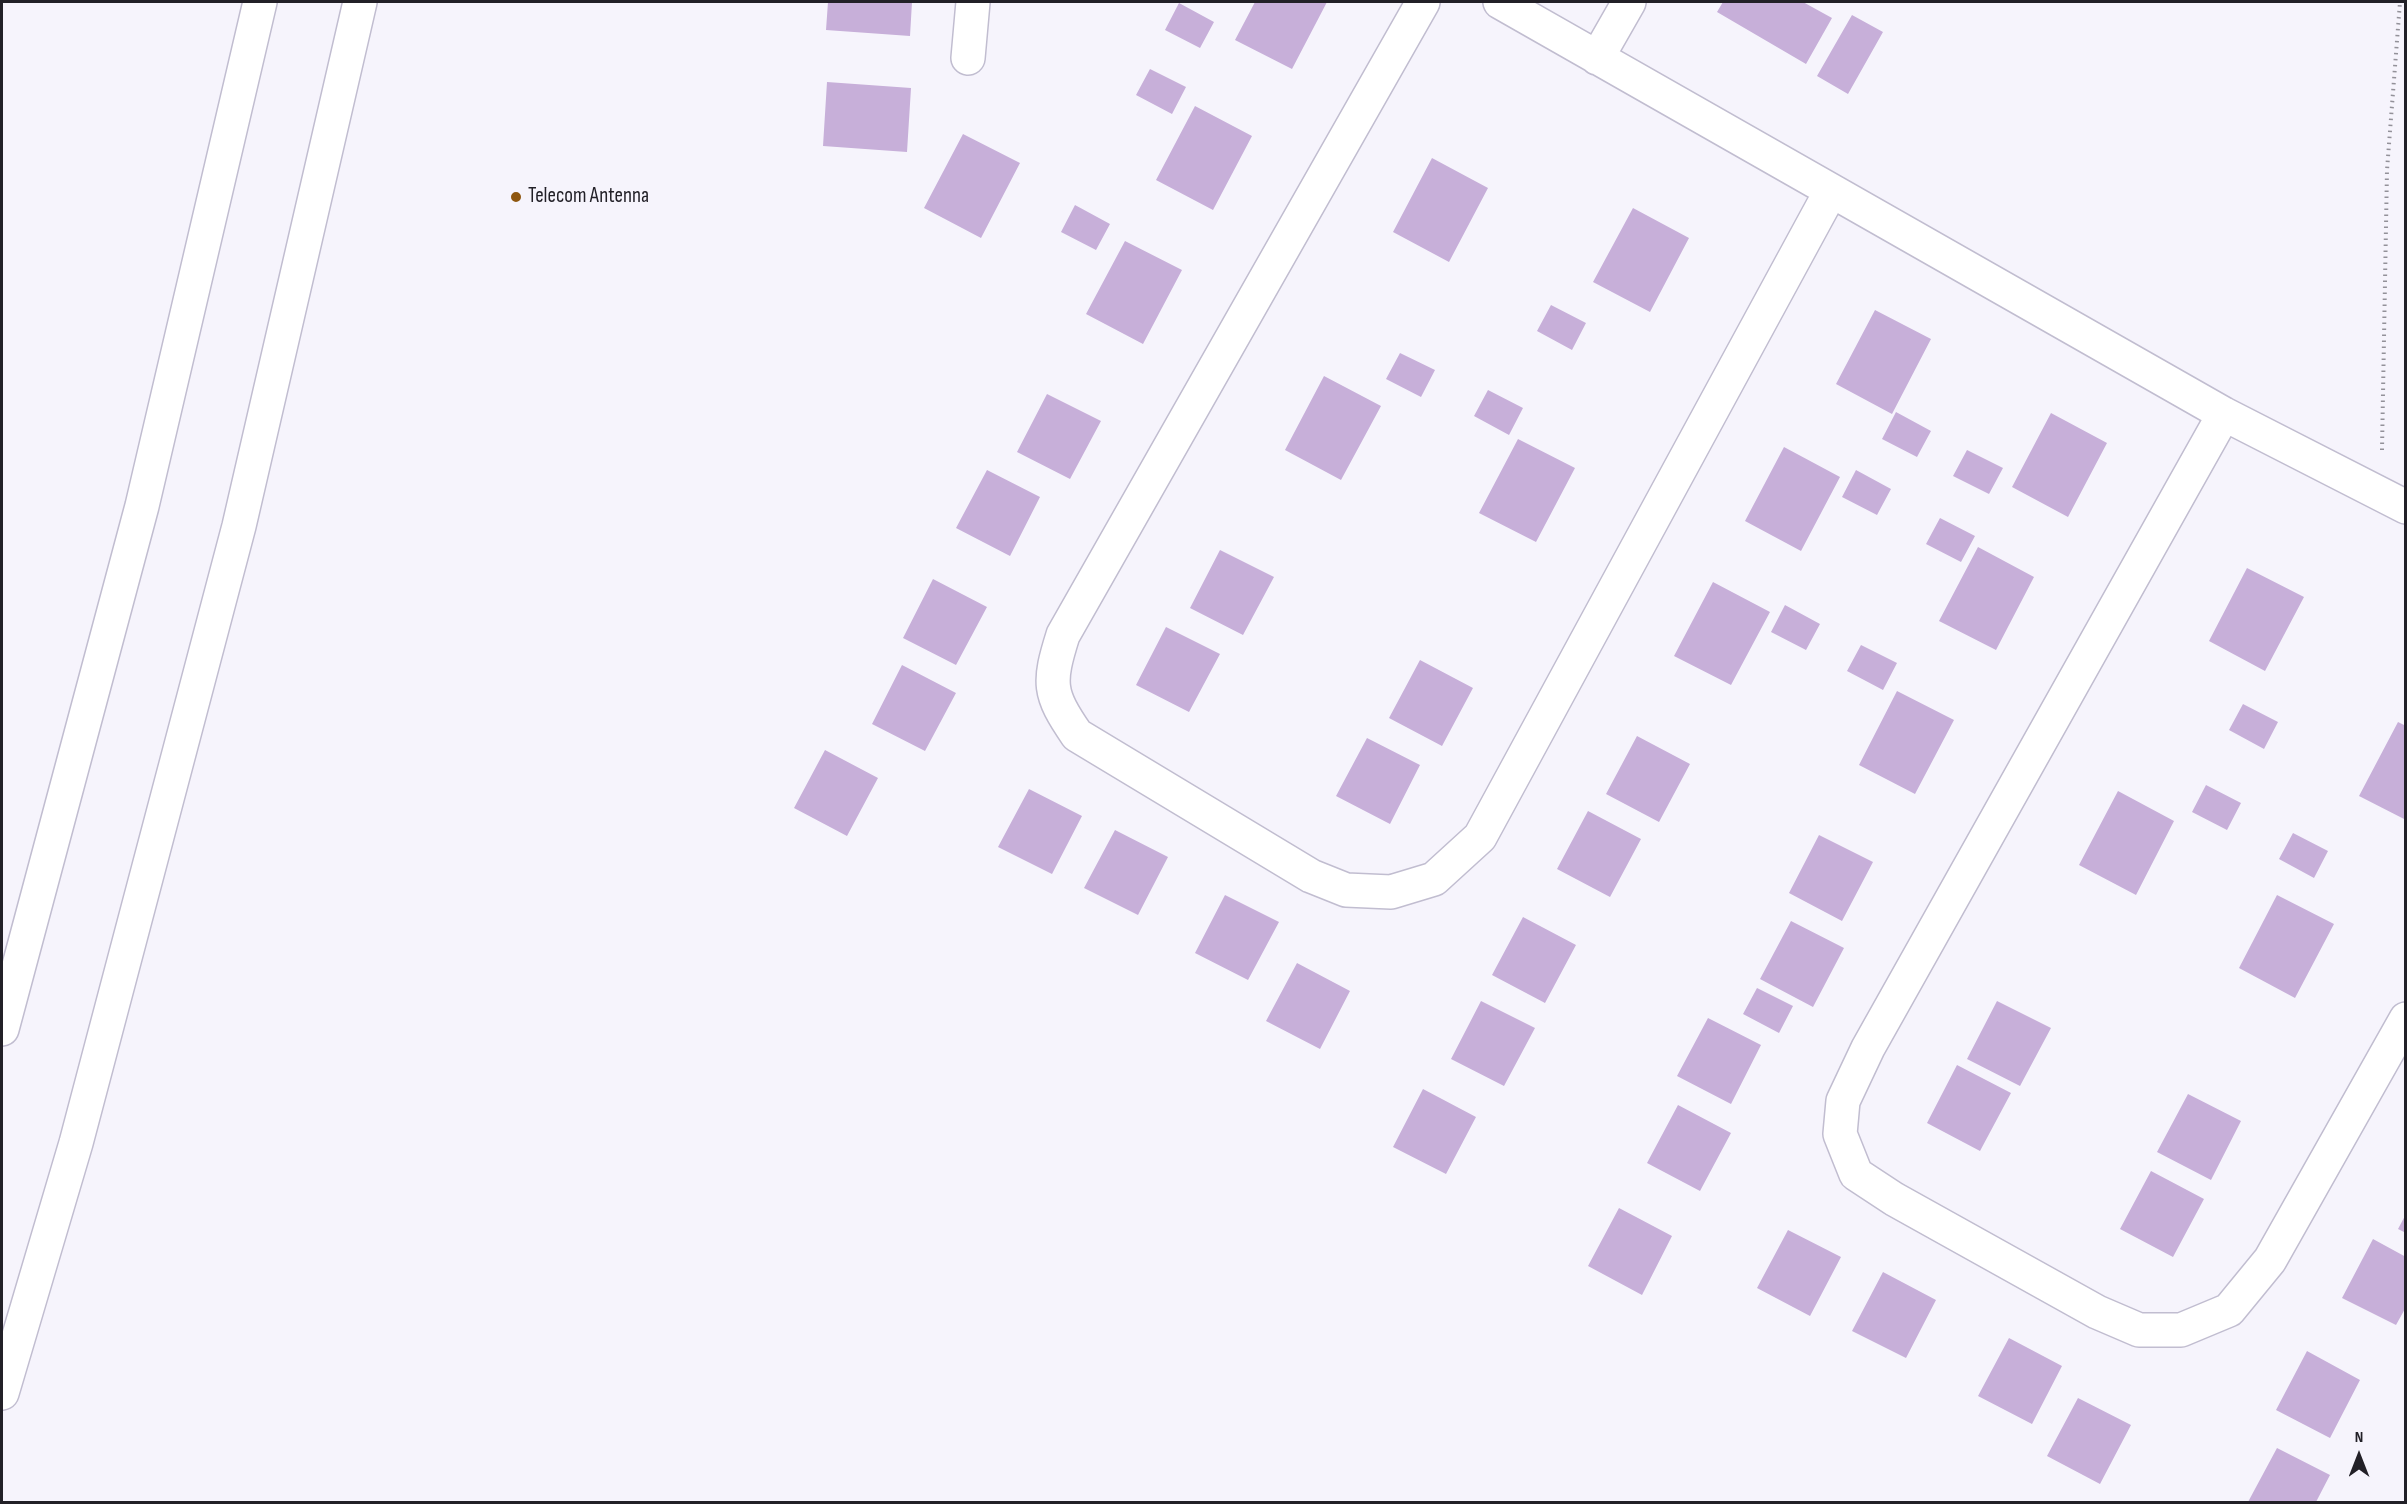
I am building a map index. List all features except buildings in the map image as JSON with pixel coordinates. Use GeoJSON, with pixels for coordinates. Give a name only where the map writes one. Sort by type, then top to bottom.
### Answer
{"type":"FeatureCollection","features":[{"type":"Feature","properties":{"kind":"main road"},"geometry":{"type":"LineString","coordinates":[[2,1029],[142,506],[260,2]]}},
{"type":"Feature","properties":{"kind":"main road"},"geometry":{"type":"LineString","coordinates":[[2,1393],[76,1143],[239,526],[360,2]]}},
{"type":"Feature","properties":{"kind":"main road"},"geometry":{"type":"LineString","coordinates":[[968,58],[974,2]]}},
{"type":"Feature","properties":{"kind":"main road"},"geometry":{"type":"LineString","coordinates":[[1423,2],[1063,636],[1053,668],[1056,704],[1077,735],[1311,876],[1346,890],[1391,892],[1434,879],[1480,837],[1831,191]]}},
{"type":"Feature","properties":{"kind":"main road"},"geometry":{"type":"LineString","coordinates":[[1500,2],[2224,414],[2394,500]]}},
{"type":"Feature","properties":{"kind":"main road"},"geometry":{"type":"LineString","coordinates":[[1597,58],[1629,2]]}},
{"type":"Feature","properties":{"kind":"main road"},"geometry":{"type":"LineString","coordinates":[[2224,414],[1868,1048],[1843,1101],[1840,1134],[1856,1174],[1894,1199],[2097,1312],[2139,1330],[2181,1330],[2229,1310],[2270,1260],[2406,1019]]}},
{"type":"Feature","properties":{"kind":"path"},"geometry":{"type":"LineString","coordinates":[[2394,500],[2386,170],[2400,2]]}},
{"type":"Feature","properties":{"kind":"place","name":"Telecom Antenna"},"geometry":{"type":"Point","coordinates":[516,197]}}]}
